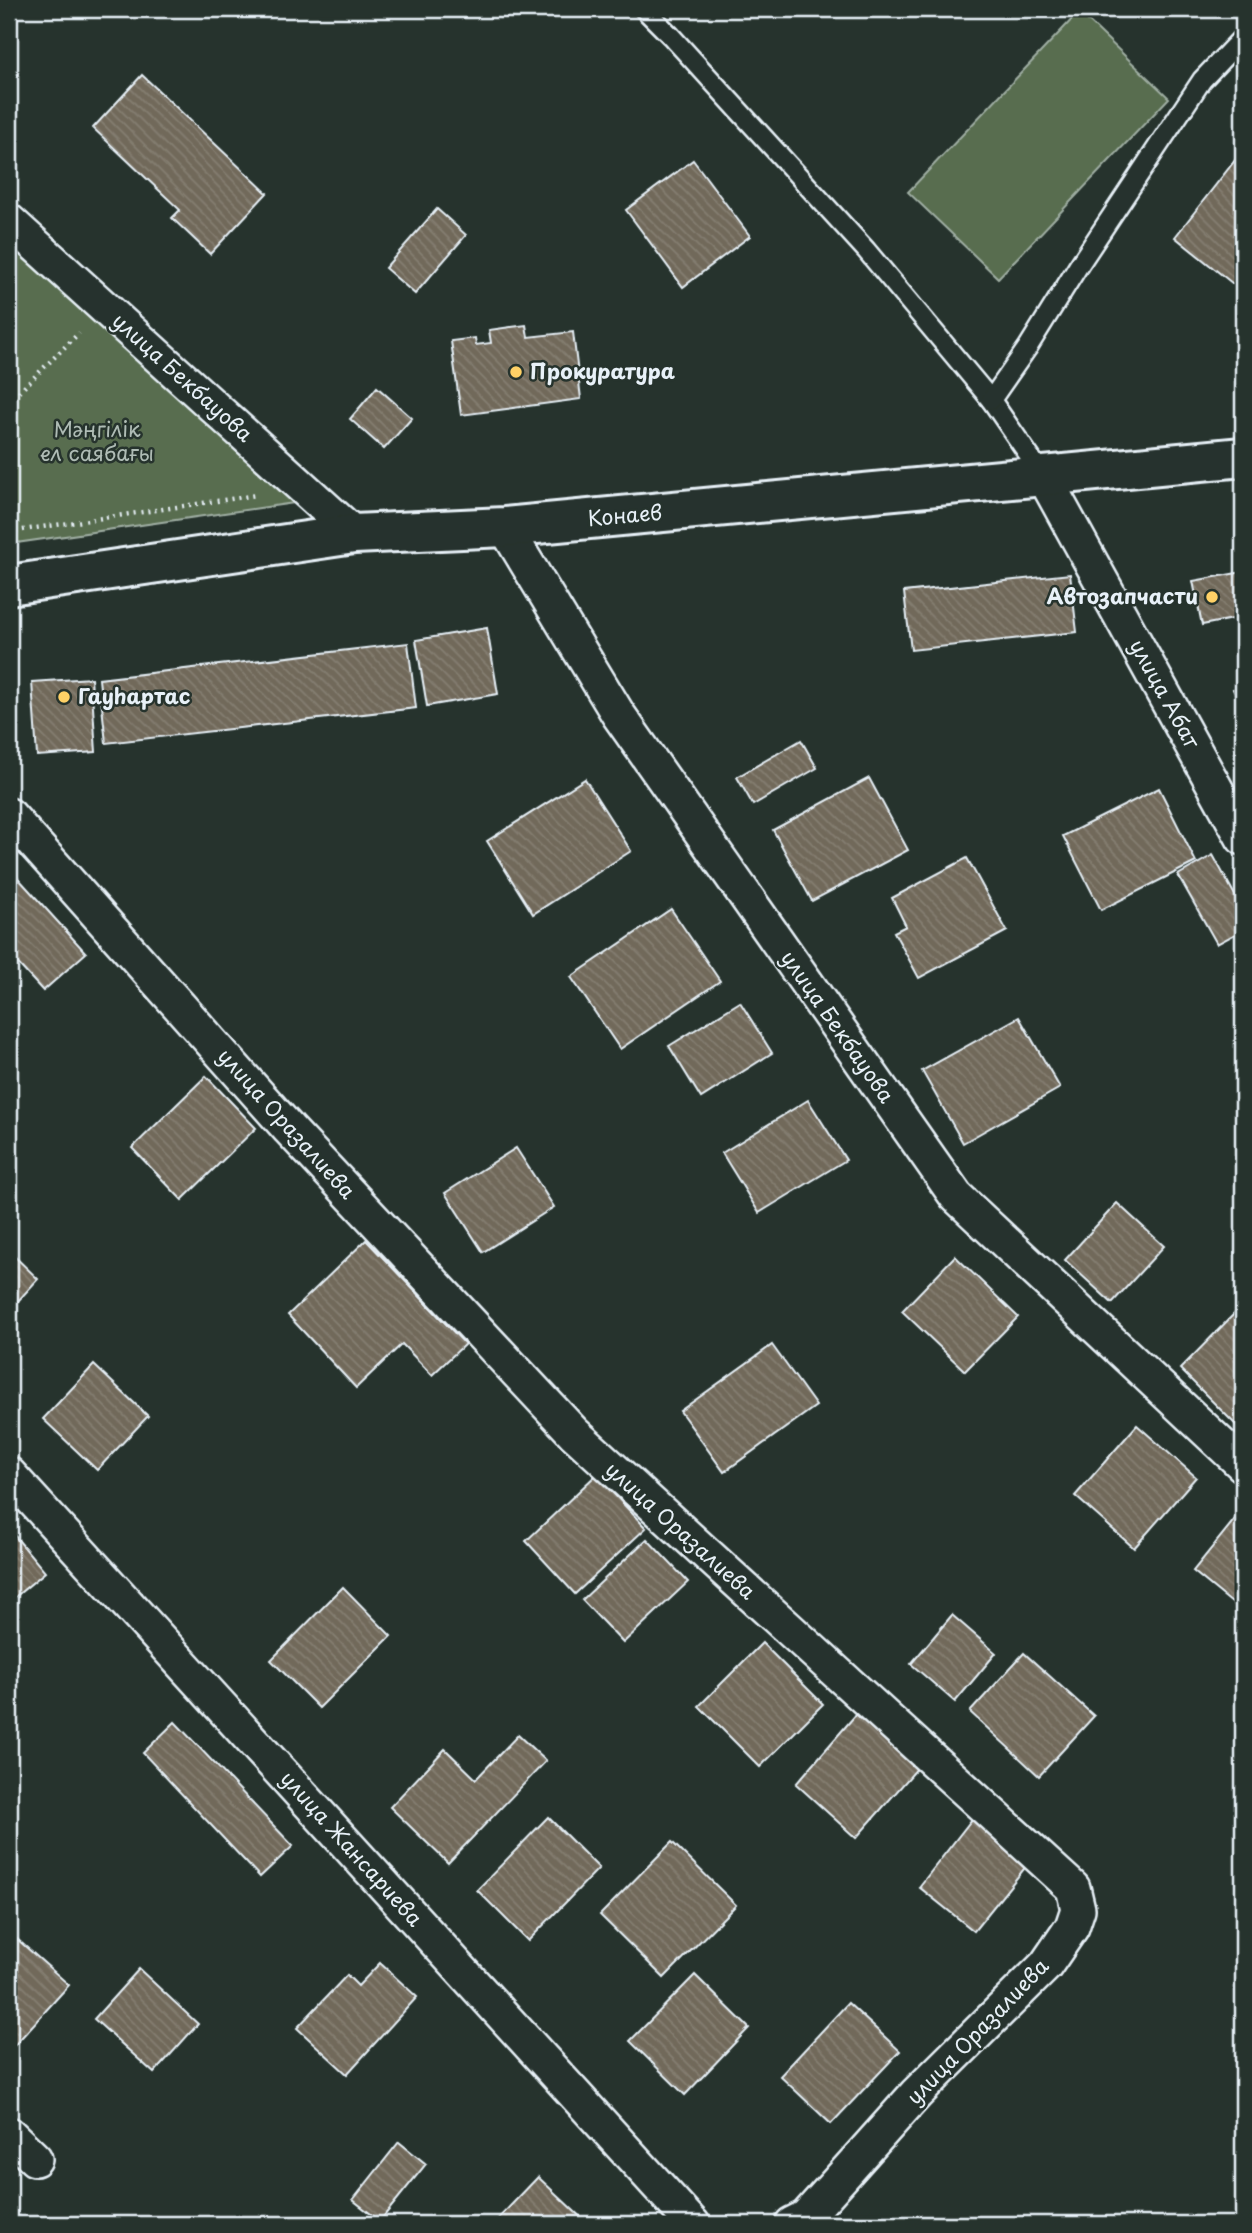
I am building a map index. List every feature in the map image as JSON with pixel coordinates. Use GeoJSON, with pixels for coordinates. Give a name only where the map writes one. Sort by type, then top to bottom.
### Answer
{"type":"FeatureCollection","features":[{"type":"Feature","properties":{"kind":"main road","name":"Конаев"},"geometry":{"type":"LineString","coordinates":[[9,585],[354,534],[505,527],[1243,457]]}},
{"type":"Feature","properties":{"kind":"street","name":"улица Бекбауова"},"geometry":{"type":"LineString","coordinates":[[9,221],[354,534]]}},
{"type":"Feature","properties":{"kind":"street","name":"улица Абат"},"geometry":{"type":"LineString","coordinates":[[1044,477],[1243,838]]}},
{"type":"Feature","properties":{"kind":"street","name":"улица Бекбауова"},"geometry":{"type":"LineString","coordinates":[[505,527],[618,714],[956,1196],[1243,1465]]}},
{"type":"Feature","properties":{"kind":"street","name":"улица Оразалиева"},"geometry":{"type":"LineString","coordinates":[[9,815],[289,1129],[573,1433],[1073,1888],[1079,1909],[1072,1927],[1046,1965],[916,2094],[806,2217],[792,2224]]}},
{"type":"Feature","properties":{"kind":"street","name":"улица Жансариева"},"geometry":{"type":"LineString","coordinates":[[9,1474],[693,2224]]}},
{"type":"Feature","properties":{"kind":"street"},"geometry":{"type":"LineString","coordinates":[[9,2134],[36,2159]]}},
{"type":"Feature","properties":{"kind":"lane"},"geometry":{"type":"LineString","coordinates":[[644,9],[866,250],[991,400],[1044,477]]}},
{"type":"Feature","properties":{"kind":"lane"},"geometry":{"type":"LineString","coordinates":[[991,400],[1202,80],[1243,37]]}},
{"type":"Feature","properties":{"kind":"path"},"geometry":{"type":"LineString","coordinates":[[9,402],[81,331]]}},
{"type":"Feature","properties":{"kind":"path"},"geometry":{"type":"LineString","coordinates":[[9,532],[259,495]]}},
{"type":"Feature","properties":{"kind":"green space"},"geometry":{"type":"Polygon","coordinates":[[[1079,12],[1169,98],[998,278],[908,192],[1079,12]]]}},
{"type":"Feature","properties":{"kind":"green space","name":"Мәңгілік ел саябағы"},"geometry":{"type":"Polygon","coordinates":[[[9,240],[294,503],[9,544],[9,240]]]}},
{"type":"Feature","properties":{"kind":"building"},"geometry":{"type":"Polygon","coordinates":[[[142,75],[267,193],[210,254],[172,218],[180,210],[93,128],[142,75]]]}},
{"type":"Feature","properties":{"kind":"building"},"geometry":{"type":"Polygon","coordinates":[[[1236,159],[1243,165],[1243,292],[1175,237],[1236,159]]]}},
{"type":"Feature","properties":{"kind":"building"},"geometry":{"type":"Polygon","coordinates":[[[693,160],[750,236],[683,287],[626,210],[693,160]]]}},
{"type":"Feature","properties":{"kind":"building"},"geometry":{"type":"Polygon","coordinates":[[[437,209],[466,235],[415,294],[385,268],[437,209]]]}},
{"type":"Feature","properties":{"kind":"building","name":"Прокуратура"},"geometry":{"type":"Polygon","coordinates":[[[526,325],[528,337],[573,332],[581,399],[461,415],[451,341],[475,338],[476,345],[491,343],[489,330],[526,325]]]}},
{"type":"Feature","properties":{"kind":"building"},"geometry":{"type":"Polygon","coordinates":[[[377,387],[412,418],[384,449],[350,419],[377,387]]]}},
{"type":"Feature","properties":{"kind":"building"},"geometry":{"type":"Polygon","coordinates":[[[1243,572],[1243,617],[1202,625],[1193,581],[1243,572]]]}},
{"type":"Feature","properties":{"kind":"building"},"geometry":{"type":"Polygon","coordinates":[[[1070,574],[1077,632],[911,650],[904,592],[1070,574]]]}},
{"type":"Feature","properties":{"kind":"building"},"geometry":{"type":"Polygon","coordinates":[[[487,628],[498,694],[427,706],[416,640],[487,628]]]}},
{"type":"Feature","properties":{"kind":"building"},"geometry":{"type":"Polygon","coordinates":[[[408,643],[416,708],[106,743],[99,679],[408,643]]]}},
{"type":"Feature","properties":{"kind":"building"},"geometry":{"type":"Polygon","coordinates":[[[91,678],[96,752],[37,756],[32,682],[91,678]]]}},
{"type":"Feature","properties":{"kind":"building"},"geometry":{"type":"Polygon","coordinates":[[[1243,685],[1243,712],[1233,689],[1243,685]]]}},
{"type":"Feature","properties":{"kind":"building"},"geometry":{"type":"Polygon","coordinates":[[[801,740],[817,768],[753,805],[737,777],[801,740]]]}},
{"type":"Feature","properties":{"kind":"building"},"geometry":{"type":"Polygon","coordinates":[[[869,778],[908,850],[812,901],[773,830],[869,778]]]}},
{"type":"Feature","properties":{"kind":"building"},"geometry":{"type":"Polygon","coordinates":[[[585,779],[631,851],[533,914],[487,841],[585,779]]]}},
{"type":"Feature","properties":{"kind":"building"},"geometry":{"type":"Polygon","coordinates":[[[1159,788],[1196,862],[1101,910],[1063,836],[1159,788]]]}},
{"type":"Feature","properties":{"kind":"building"},"geometry":{"type":"Polygon","coordinates":[[[1213,855],[1243,910],[1243,930],[1217,944],[1178,875],[1213,855]]]}},
{"type":"Feature","properties":{"kind":"building"},"geometry":{"type":"Polygon","coordinates":[[[967,858],[1007,931],[919,978],[894,932],[906,926],[892,898],[967,858]]]}},
{"type":"Feature","properties":{"kind":"building"},"geometry":{"type":"Polygon","coordinates":[[[9,868],[86,953],[43,991],[9,954],[9,868]]]}},
{"type":"Feature","properties":{"kind":"building"},"geometry":{"type":"Polygon","coordinates":[[[671,909],[720,981],[620,1049],[571,977],[671,909]]]}},
{"type":"Feature","properties":{"kind":"building"},"geometry":{"type":"Polygon","coordinates":[[[740,1002],[772,1053],[701,1098],[669,1046],[740,1002]]]}},
{"type":"Feature","properties":{"kind":"building"},"geometry":{"type":"Polygon","coordinates":[[[1019,1017],[1060,1088],[963,1143],[922,1071],[1019,1017]]]}},
{"type":"Feature","properties":{"kind":"building"},"geometry":{"type":"Polygon","coordinates":[[[206,1076],[256,1128],[182,1200],[132,1148],[206,1076]]]}},
{"type":"Feature","properties":{"kind":"building"},"geometry":{"type":"Polygon","coordinates":[[[808,1100],[846,1160],[759,1213],[722,1153],[808,1100]]]}},
{"type":"Feature","properties":{"kind":"building"},"geometry":{"type":"Polygon","coordinates":[[[516,1148],[554,1207],[483,1252],[445,1193],[516,1148]]]}},
{"type":"Feature","properties":{"kind":"building"},"geometry":{"type":"Polygon","coordinates":[[[1117,1203],[1164,1246],[1112,1303],[1065,1260],[1117,1203]]]}},
{"type":"Feature","properties":{"kind":"building"},"geometry":{"type":"Polygon","coordinates":[[[366,1240],[465,1344],[432,1375],[402,1344],[356,1388],[288,1315],[366,1240]]]}},
{"type":"Feature","properties":{"kind":"building"},"geometry":{"type":"Polygon","coordinates":[[[9,1251],[38,1279],[9,1311],[9,1251]]]}},
{"type":"Feature","properties":{"kind":"building"},"geometry":{"type":"Polygon","coordinates":[[[955,1256],[1018,1317],[965,1371],[902,1311],[955,1256]]]}},
{"type":"Feature","properties":{"kind":"building"},"geometry":{"type":"Polygon","coordinates":[[[1237,1311],[1243,1317],[1243,1432],[1180,1369],[1237,1311]]]}},
{"type":"Feature","properties":{"kind":"building"},"geometry":{"type":"Polygon","coordinates":[[[772,1345],[816,1406],[724,1472],[680,1411],[772,1345]]]}},
{"type":"Feature","properties":{"kind":"building"},"geometry":{"type":"Polygon","coordinates":[[[94,1365],[148,1416],[97,1470],[43,1419],[94,1365]]]}},
{"type":"Feature","properties":{"kind":"building"},"geometry":{"type":"Polygon","coordinates":[[[1137,1425],[1196,1477],[1134,1548],[1075,1496],[1137,1425]]]}},
{"type":"Feature","properties":{"kind":"building"},"geometry":{"type":"Polygon","coordinates":[[[596,1475],[646,1528],[575,1594],[526,1541],[596,1475]]]}},
{"type":"Feature","properties":{"kind":"building"},"geometry":{"type":"Polygon","coordinates":[[[1239,1514],[1243,1518],[1243,1612],[1193,1571],[1239,1514]]]}},
{"type":"Feature","properties":{"kind":"building"},"geometry":{"type":"Polygon","coordinates":[[[9,1529],[45,1572],[9,1602],[9,1529]]]}},
{"type":"Feature","properties":{"kind":"building"},"geometry":{"type":"Polygon","coordinates":[[[647,1539],[688,1582],[623,1643],[582,1600],[647,1539]]]}},
{"type":"Feature","properties":{"kind":"building"},"geometry":{"type":"Polygon","coordinates":[[[343,1587],[391,1636],[319,1708],[271,1660],[343,1587]]]}},
{"type":"Feature","properties":{"kind":"building"},"geometry":{"type":"Polygon","coordinates":[[[952,1615],[996,1653],[955,1702],[911,1664],[952,1615]]]}},
{"type":"Feature","properties":{"kind":"building"},"geometry":{"type":"Polygon","coordinates":[[[762,1643],[823,1704],[760,1767],[699,1706],[762,1643]]]}},
{"type":"Feature","properties":{"kind":"building"},"geometry":{"type":"Polygon","coordinates":[[[1024,1653],[1094,1716],[1039,1776],[970,1712],[1024,1653]]]}},
{"type":"Feature","properties":{"kind":"building"},"geometry":{"type":"Polygon","coordinates":[[[859,1711],[920,1765],[856,1838],[796,1784],[859,1711]]]}},
{"type":"Feature","properties":{"kind":"building"},"geometry":{"type":"Polygon","coordinates":[[[175,1722],[293,1846],[260,1877],[143,1753],[175,1722]]]}},
{"type":"Feature","properties":{"kind":"building"},"geometry":{"type":"Polygon","coordinates":[[[518,1735],[546,1761],[448,1863],[390,1807],[445,1749],[476,1779],[518,1735]]]}},
{"type":"Feature","properties":{"kind":"building"},"geometry":{"type":"Polygon","coordinates":[[[976,1814],[1032,1859],[974,1931],[919,1887],[976,1814]]]}},
{"type":"Feature","properties":{"kind":"building"},"geometry":{"type":"Polygon","coordinates":[[[548,1817],[599,1868],[528,1941],[477,1890],[548,1817]]]}},
{"type":"Feature","properties":{"kind":"building"},"geometry":{"type":"Polygon","coordinates":[[[672,1842],[736,1905],[664,1978],[600,1915],[672,1842]]]}},
{"type":"Feature","properties":{"kind":"building"},"geometry":{"type":"Polygon","coordinates":[[[17,1939],[69,1985],[13,2047],[9,2043],[9,1948],[17,1939]]]}},
{"type":"Feature","properties":{"kind":"building"},"geometry":{"type":"Polygon","coordinates":[[[380,1963],[417,1997],[347,2074],[297,2028],[347,1975],[358,1986],[380,1963]]]}},
{"type":"Feature","properties":{"kind":"building"},"geometry":{"type":"Polygon","coordinates":[[[139,1969],[198,2024],[154,2073],[94,2019],[139,1969]]]}},
{"type":"Feature","properties":{"kind":"building"},"geometry":{"type":"Polygon","coordinates":[[[695,1975],[749,2028],[685,2095],[630,2041],[695,1975]]]}},
{"type":"Feature","properties":{"kind":"building"},"geometry":{"type":"Polygon","coordinates":[[[848,2003],[900,2051],[831,2124],[780,2076],[848,2003]]]}},
{"type":"Feature","properties":{"kind":"building"},"geometry":{"type":"Polygon","coordinates":[[[399,2142],[426,2164],[380,2221],[353,2200],[399,2142]]]}},
{"type":"Feature","properties":{"kind":"building"},"geometry":{"type":"Polygon","coordinates":[[[538,2177],[588,2224],[493,2224],[538,2177]]]}},
{"type":"Feature","properties":{"kind":"place","name":"Прокуратура"},"geometry":{"type":"Point","coordinates":[516,372]}},
{"type":"Feature","properties":{"kind":"place","name":"Автозапчасти"},"geometry":{"type":"Point","coordinates":[1212,597]}},
{"type":"Feature","properties":{"kind":"place","name":"Гауһартас"},"geometry":{"type":"Point","coordinates":[64,697]}}]}
